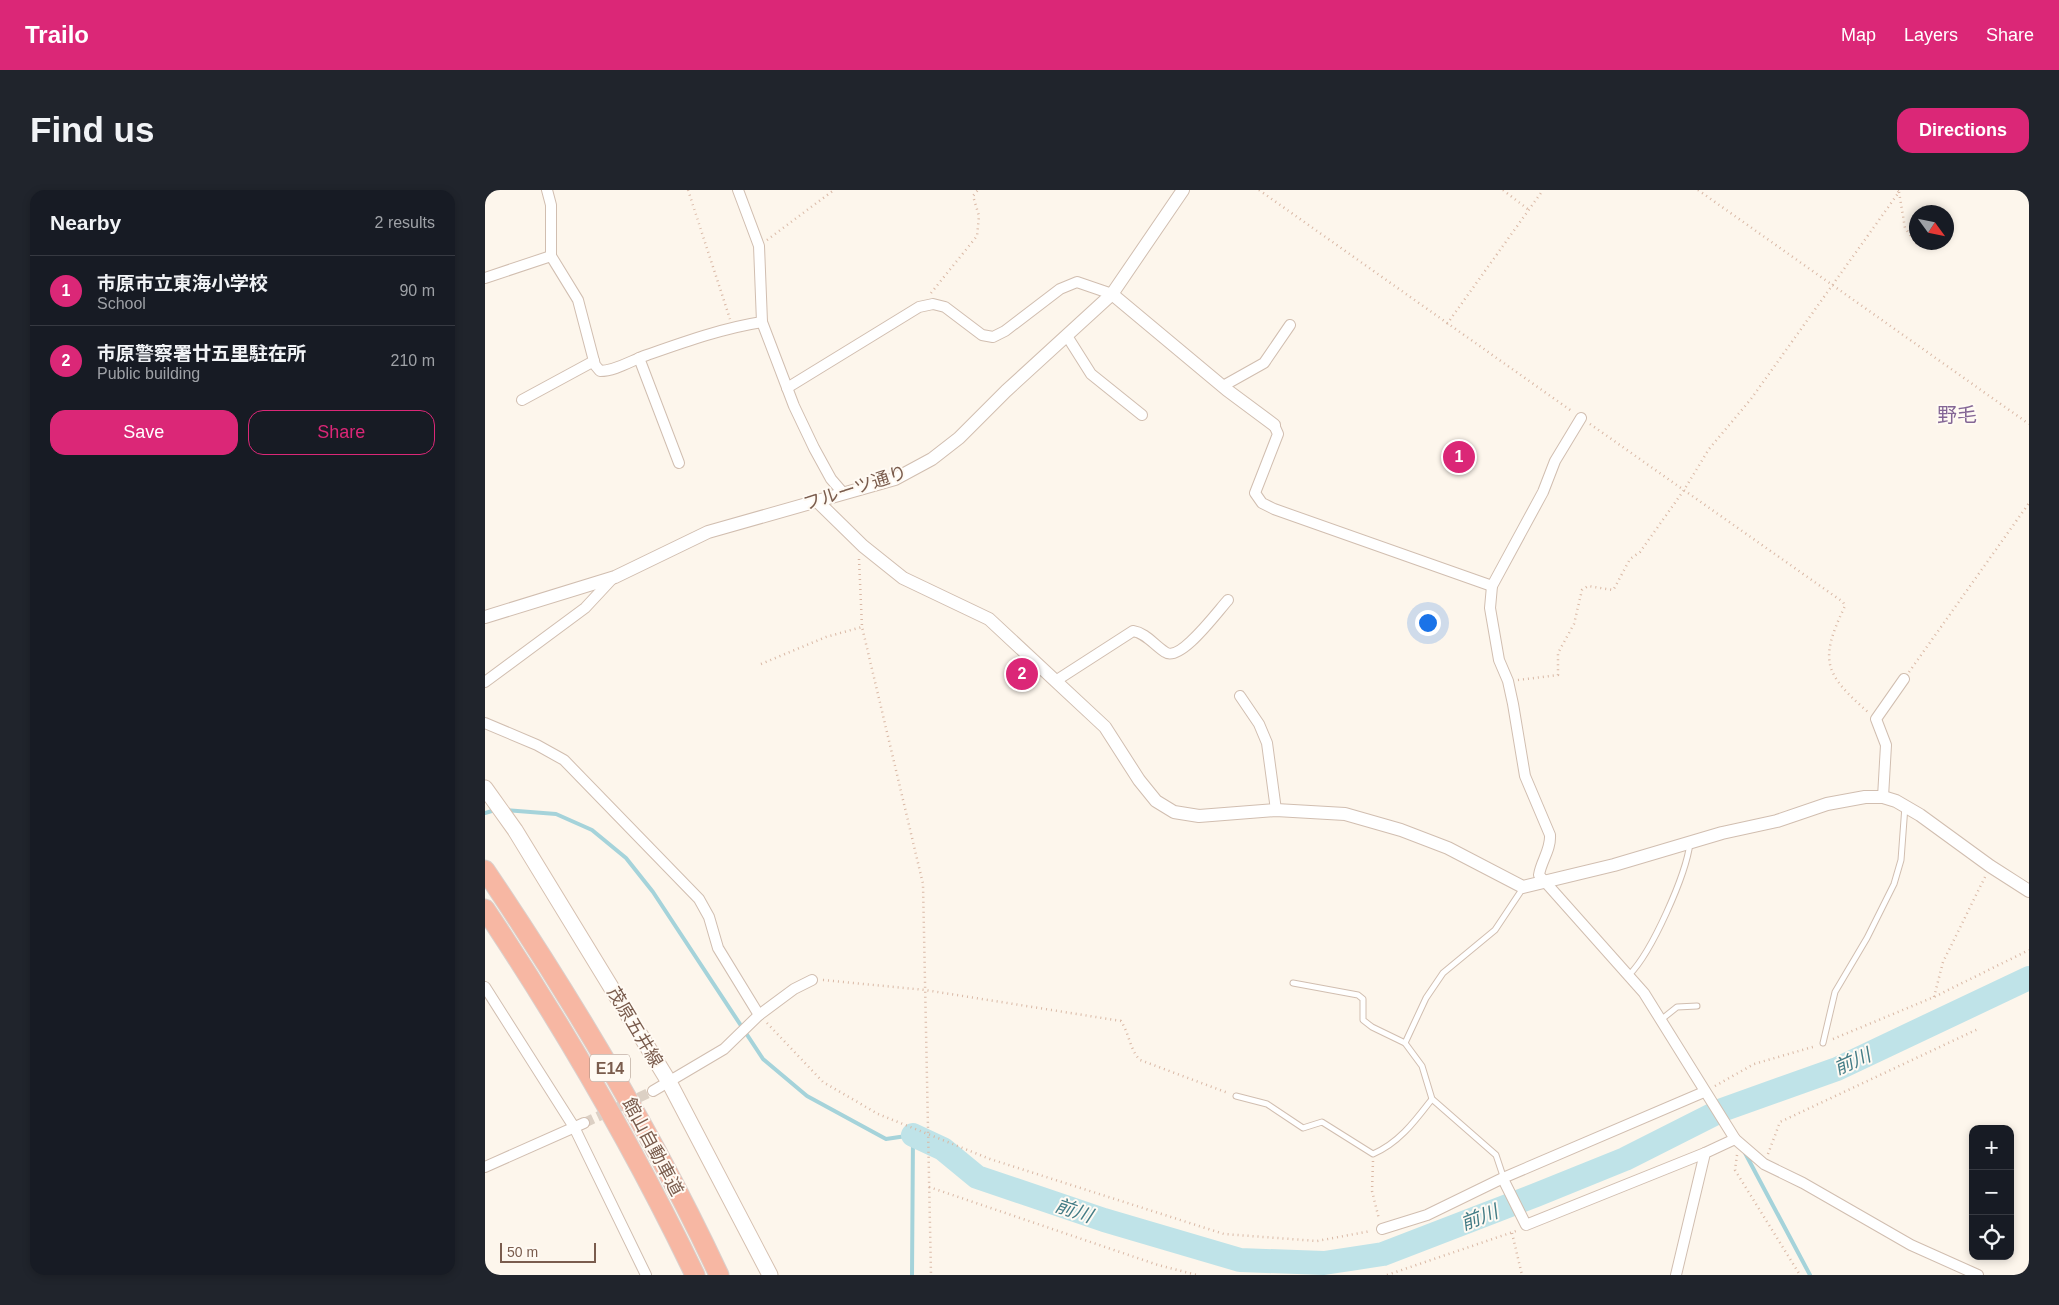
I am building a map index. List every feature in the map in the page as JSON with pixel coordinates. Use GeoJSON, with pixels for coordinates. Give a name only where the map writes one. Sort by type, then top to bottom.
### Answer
{"type":"FeatureCollection","features":[{"type":"Feature","properties":{"kind":"highway","name":"館山自動車道"},"geometry":{"type":"LineString","coordinates":[[485,870],[569,998],[619,1084],[719,1275]]}},
{"type":"Feature","properties":{"kind":"highway","name":"館山自動車道"},"geometry":{"type":"LineString","coordinates":[[485,909],[551,1011],[599,1092],[644,1174],[695,1275]]}},
{"type":"Feature","properties":{"kind":"main road","name":"茂原五井線"},"geometry":{"type":"LineString","coordinates":[[485,788],[515,830],[669,1082],[770,1275]]}},
{"type":"Feature","properties":{"kind":"street"},"geometry":{"type":"LineString","coordinates":[[547,190],[551,206],[551,256],[578,300],[594,361],[600,370],[607,371],[639,358],[733,327],[761,322]]}},
{"type":"Feature","properties":{"kind":"street"},"geometry":{"type":"LineString","coordinates":[[737,190],[759,246],[761,322],[787,388],[814,448],[831,480],[845,494]]}},
{"type":"Feature","properties":{"kind":"street","name":"フルーツ通り"},"geometry":{"type":"LineString","coordinates":[[485,617],[615,576],[708,532],[895,479],[932,459],[959,438],[1112,294],[1183,190]]}},
{"type":"Feature","properties":{"kind":"street"},"geometry":{"type":"LineString","coordinates":[[485,278],[551,256]]}},
{"type":"Feature","properties":{"kind":"street"},"geometry":{"type":"LineString","coordinates":[[787,388],[919,307],[933,304],[945,307],[982,335],[993,336],[1005,331],[1059,289],[1077,282],[1112,294],[1223,386],[1274,425],[1278,434],[1255,493],[1262,503],[1274,509],[1492,586]]}},
{"type":"Feature","properties":{"kind":"street"},"geometry":{"type":"LineString","coordinates":[[1223,386],[1264,363],[1290,325]]}},
{"type":"Feature","properties":{"kind":"street"},"geometry":{"type":"LineString","coordinates":[[1067,336],[1091,374],[1142,415]]}},
{"type":"Feature","properties":{"kind":"street"},"geometry":{"type":"LineString","coordinates":[[639,358],[679,463]]}},
{"type":"Feature","properties":{"kind":"street"},"geometry":{"type":"LineString","coordinates":[[522,400],[594,361]]}},
{"type":"Feature","properties":{"kind":"street"},"geometry":{"type":"LineString","coordinates":[[1581,418],[1555,461],[1543,492],[1492,586],[1490,608],[1495,641],[1499,660],[1508,681],[1525,776],[1550,835],[1550,844],[1540,866],[1539,875],[1629,975],[1662,1019],[1704,1092],[1737,1141],[1764,1164],[1803,1183],[1911,1245],[1978,1275]]}},
{"type":"Feature","properties":{"kind":"street"},"geometry":{"type":"LineString","coordinates":[[817,502],[863,546],[903,578],[989,619],[1057,680],[1105,727],[1139,780],[1156,801],[1174,812],[1199,816],[1276,810],[1345,814],[1401,830],[1447,848],[1523,887],[1614,865],[1690,842],[1777,821],[1827,804],[1865,797],[1883,797],[1905,806],[2029,891]]}},
{"type":"Feature","properties":{"kind":"street"},"geometry":{"type":"LineString","coordinates":[[485,682],[585,608],[615,576]]}},
{"type":"Feature","properties":{"kind":"street"},"geometry":{"type":"LineString","coordinates":[[1057,680],[1133,631],[1141,632],[1167,654],[1173,654],[1186,647],[1227,600]]}},
{"type":"Feature","properties":{"kind":"street"},"geometry":{"type":"LineString","coordinates":[[1883,797],[1886,745],[1876,719],[1904,679]]}},
{"type":"Feature","properties":{"kind":"street"},"geometry":{"type":"LineString","coordinates":[[1240,696],[1259,724],[1267,744],[1276,810]]}},
{"type":"Feature","properties":{"kind":"street"},"geometry":{"type":"LineString","coordinates":[[485,723],[537,745],[564,760],[699,899],[709,917],[718,948],[759,1015]]}},
{"type":"Feature","properties":{"kind":"street"},"geometry":{"type":"LineString","coordinates":[[653,1091],[725,1049],[759,1015],[794,990],[812,980]]}},
{"type":"Feature","properties":{"kind":"street"},"geometry":{"type":"LineString","coordinates":[[485,988],[579,1125],[646,1275]]}},
{"type":"Feature","properties":{"kind":"street"},"geometry":{"type":"LineString","coordinates":[[1382,1229],[1427,1215],[1704,1092]]}},
{"type":"Feature","properties":{"kind":"street"},"geometry":{"type":"LineString","coordinates":[[485,1167],[579,1125]]}},
{"type":"Feature","properties":{"kind":"street"},"geometry":{"type":"LineString","coordinates":[[1504,1180],[1526,1225],[1737,1141]]}},
{"type":"Feature","properties":{"kind":"street"},"geometry":{"type":"LineString","coordinates":[[1676,1275],[1705,1153]]}},
{"type":"Feature","properties":{"kind":"lane"},"geometry":{"type":"LineString","coordinates":[[1823,1044],[1835,992],[1867,938],[1894,884],[1901,860],[1905,806]]}},
{"type":"Feature","properties":{"kind":"lane"},"geometry":{"type":"LineString","coordinates":[[1629,975],[1653,938],[1675,893],[1687,864],[1690,842]]}},
{"type":"Feature","properties":{"kind":"lane"},"geometry":{"type":"LineString","coordinates":[[1405,1043],[1425,998],[1443,973],[1495,930],[1523,887]]}},
{"type":"Feature","properties":{"kind":"lane"},"geometry":{"type":"LineString","coordinates":[[1293,983],[1358,995],[1363,999],[1363,1020],[1372,1027],[1405,1043],[1422,1066],[1432,1099],[1496,1155],[1504,1180]]}},
{"type":"Feature","properties":{"kind":"lane"},"geometry":{"type":"LineString","coordinates":[[1662,1019],[1677,1007],[1697,1006]]}},
{"type":"Feature","properties":{"kind":"lane"},"geometry":{"type":"LineString","coordinates":[[1236,1096],[1267,1104],[1303,1128],[1321,1122],[1373,1154],[1387,1148],[1412,1125],[1432,1099]]}},
{"type":"Feature","properties":{"kind":"path"},"geometry":{"type":"LineString","coordinates":[[688,190],[733,327]]}},
{"type":"Feature","properties":{"kind":"path"},"geometry":{"type":"LineString","coordinates":[[759,246],[834,190]]}},
{"type":"Feature","properties":{"kind":"path"},"geometry":{"type":"LineString","coordinates":[[919,307],[977,236],[979,216],[973,196],[977,190]]}},
{"type":"Feature","properties":{"kind":"path"},"geometry":{"type":"LineString","coordinates":[[1259,190],[1843,602],[1845,606],[1828,648],[1828,661],[1833,676],[1842,689],[1876,719]]}},
{"type":"Feature","properties":{"kind":"path"},"geometry":{"type":"LineString","coordinates":[[1503,190],[1529,210]]}},
{"type":"Feature","properties":{"kind":"path"},"geometry":{"type":"LineString","coordinates":[[1447,324],[1543,190]]}},
{"type":"Feature","properties":{"kind":"path"},"geometry":{"type":"LineString","coordinates":[[1698,190],[2029,424]]}},
{"type":"Feature","properties":{"kind":"path"},"geometry":{"type":"LineString","coordinates":[[1508,681],[1558,675],[1558,653],[1575,624],[1582,590],[1588,586],[1613,590],[1630,559],[1640,552],[1684,490],[1709,449],[1751,400],[1898,191]]}},
{"type":"Feature","properties":{"kind":"path"},"geometry":{"type":"LineString","coordinates":[[1898,191],[1905,228],[1909,233]]}},
{"type":"Feature","properties":{"kind":"path"},"geometry":{"type":"LineString","coordinates":[[1904,679],[2029,503]]}},
{"type":"Feature","properties":{"kind":"path"},"geometry":{"type":"LineString","coordinates":[[863,546],[858,561],[862,627],[923,884],[931,1275]]}},
{"type":"Feature","properties":{"kind":"path"},"geometry":{"type":"LineString","coordinates":[[761,664],[827,637],[862,627]]}},
{"type":"Feature","properties":{"kind":"path"},"geometry":{"type":"LineString","coordinates":[[1934,997],[1943,962],[1990,866]]}},
{"type":"Feature","properties":{"kind":"path"},"geometry":{"type":"LineString","coordinates":[[1704,1092],[1754,1064],[1823,1044],[1934,997],[2029,950]]}},
{"type":"Feature","properties":{"kind":"path"},"geometry":{"type":"LineString","coordinates":[[812,980],[925,990],[1121,1020],[1127,1030],[1135,1055],[1140,1060],[1236,1096]]}},
{"type":"Feature","properties":{"kind":"path"},"geometry":{"type":"LineString","coordinates":[[759,1015],[823,1082],[878,1114],[990,1159],[1224,1234],[1317,1241],[1382,1229],[1372,1191],[1373,1154]]}},
{"type":"Feature","properties":{"kind":"path"},"geometry":{"type":"LineString","coordinates":[[1764,1164],[1780,1122],[1978,1029]]}},
{"type":"Feature","properties":{"kind":"path"},"geometry":{"type":"LineString","coordinates":[[1737,1141],[1735,1170],[1800,1275]]}},
{"type":"Feature","properties":{"kind":"path"},"geometry":{"type":"LineString","coordinates":[[929,1187],[1158,1265],[1197,1275]]}},
{"type":"Feature","properties":{"kind":"path"},"geometry":{"type":"LineString","coordinates":[[1387,1275],[1513,1233],[1526,1225]]}},
{"type":"Feature","properties":{"kind":"path"},"geometry":{"type":"LineString","coordinates":[[1513,1233],[1521,1275]]}},
{"type":"Feature","properties":{"kind":"waterway"},"geometry":{"type":"LineString","coordinates":[[485,813],[495,810]]}},
{"type":"Feature","properties":{"kind":"waterway"},"geometry":{"type":"LineString","coordinates":[[506,810],[556,814],[592,830],[626,858],[653,892],[763,1059],[807,1096],[886,1139],[913,1135],[912,1275]]}},
{"type":"Feature","properties":{"kind":"waterway","name":"前川"},"geometry":{"type":"LineString","coordinates":[[913,1135],[943,1149],[977,1177],[1104,1220],[1240,1260],[1324,1263],[1383,1254],[1536,1195],[1625,1159],[1722,1110],[1837,1069],[2029,978]]}},
{"type":"Feature","properties":{"kind":"waterway"},"geometry":{"type":"LineString","coordinates":[[1744,1151],[1810,1275]]}},
{"type":"Feature","properties":{"kind":"tunnel"},"geometry":{"type":"LineString","coordinates":[[584,1123],[653,1091]]}},
{"type":"Feature","properties":{"kind":"place","name":"市原市立東海小学校"},"geometry":{"type":"Point","coordinates":[1459,457]}},
{"type":"Feature","properties":{"kind":"place","name":"市原警察署廿五里駐在所"},"geometry":{"type":"Point","coordinates":[1022,674]}},
{"type":"Feature","properties":{"kind":"district","name":"野毛"},"geometry":{"type":"Point","coordinates":[1957,415]}}]}
